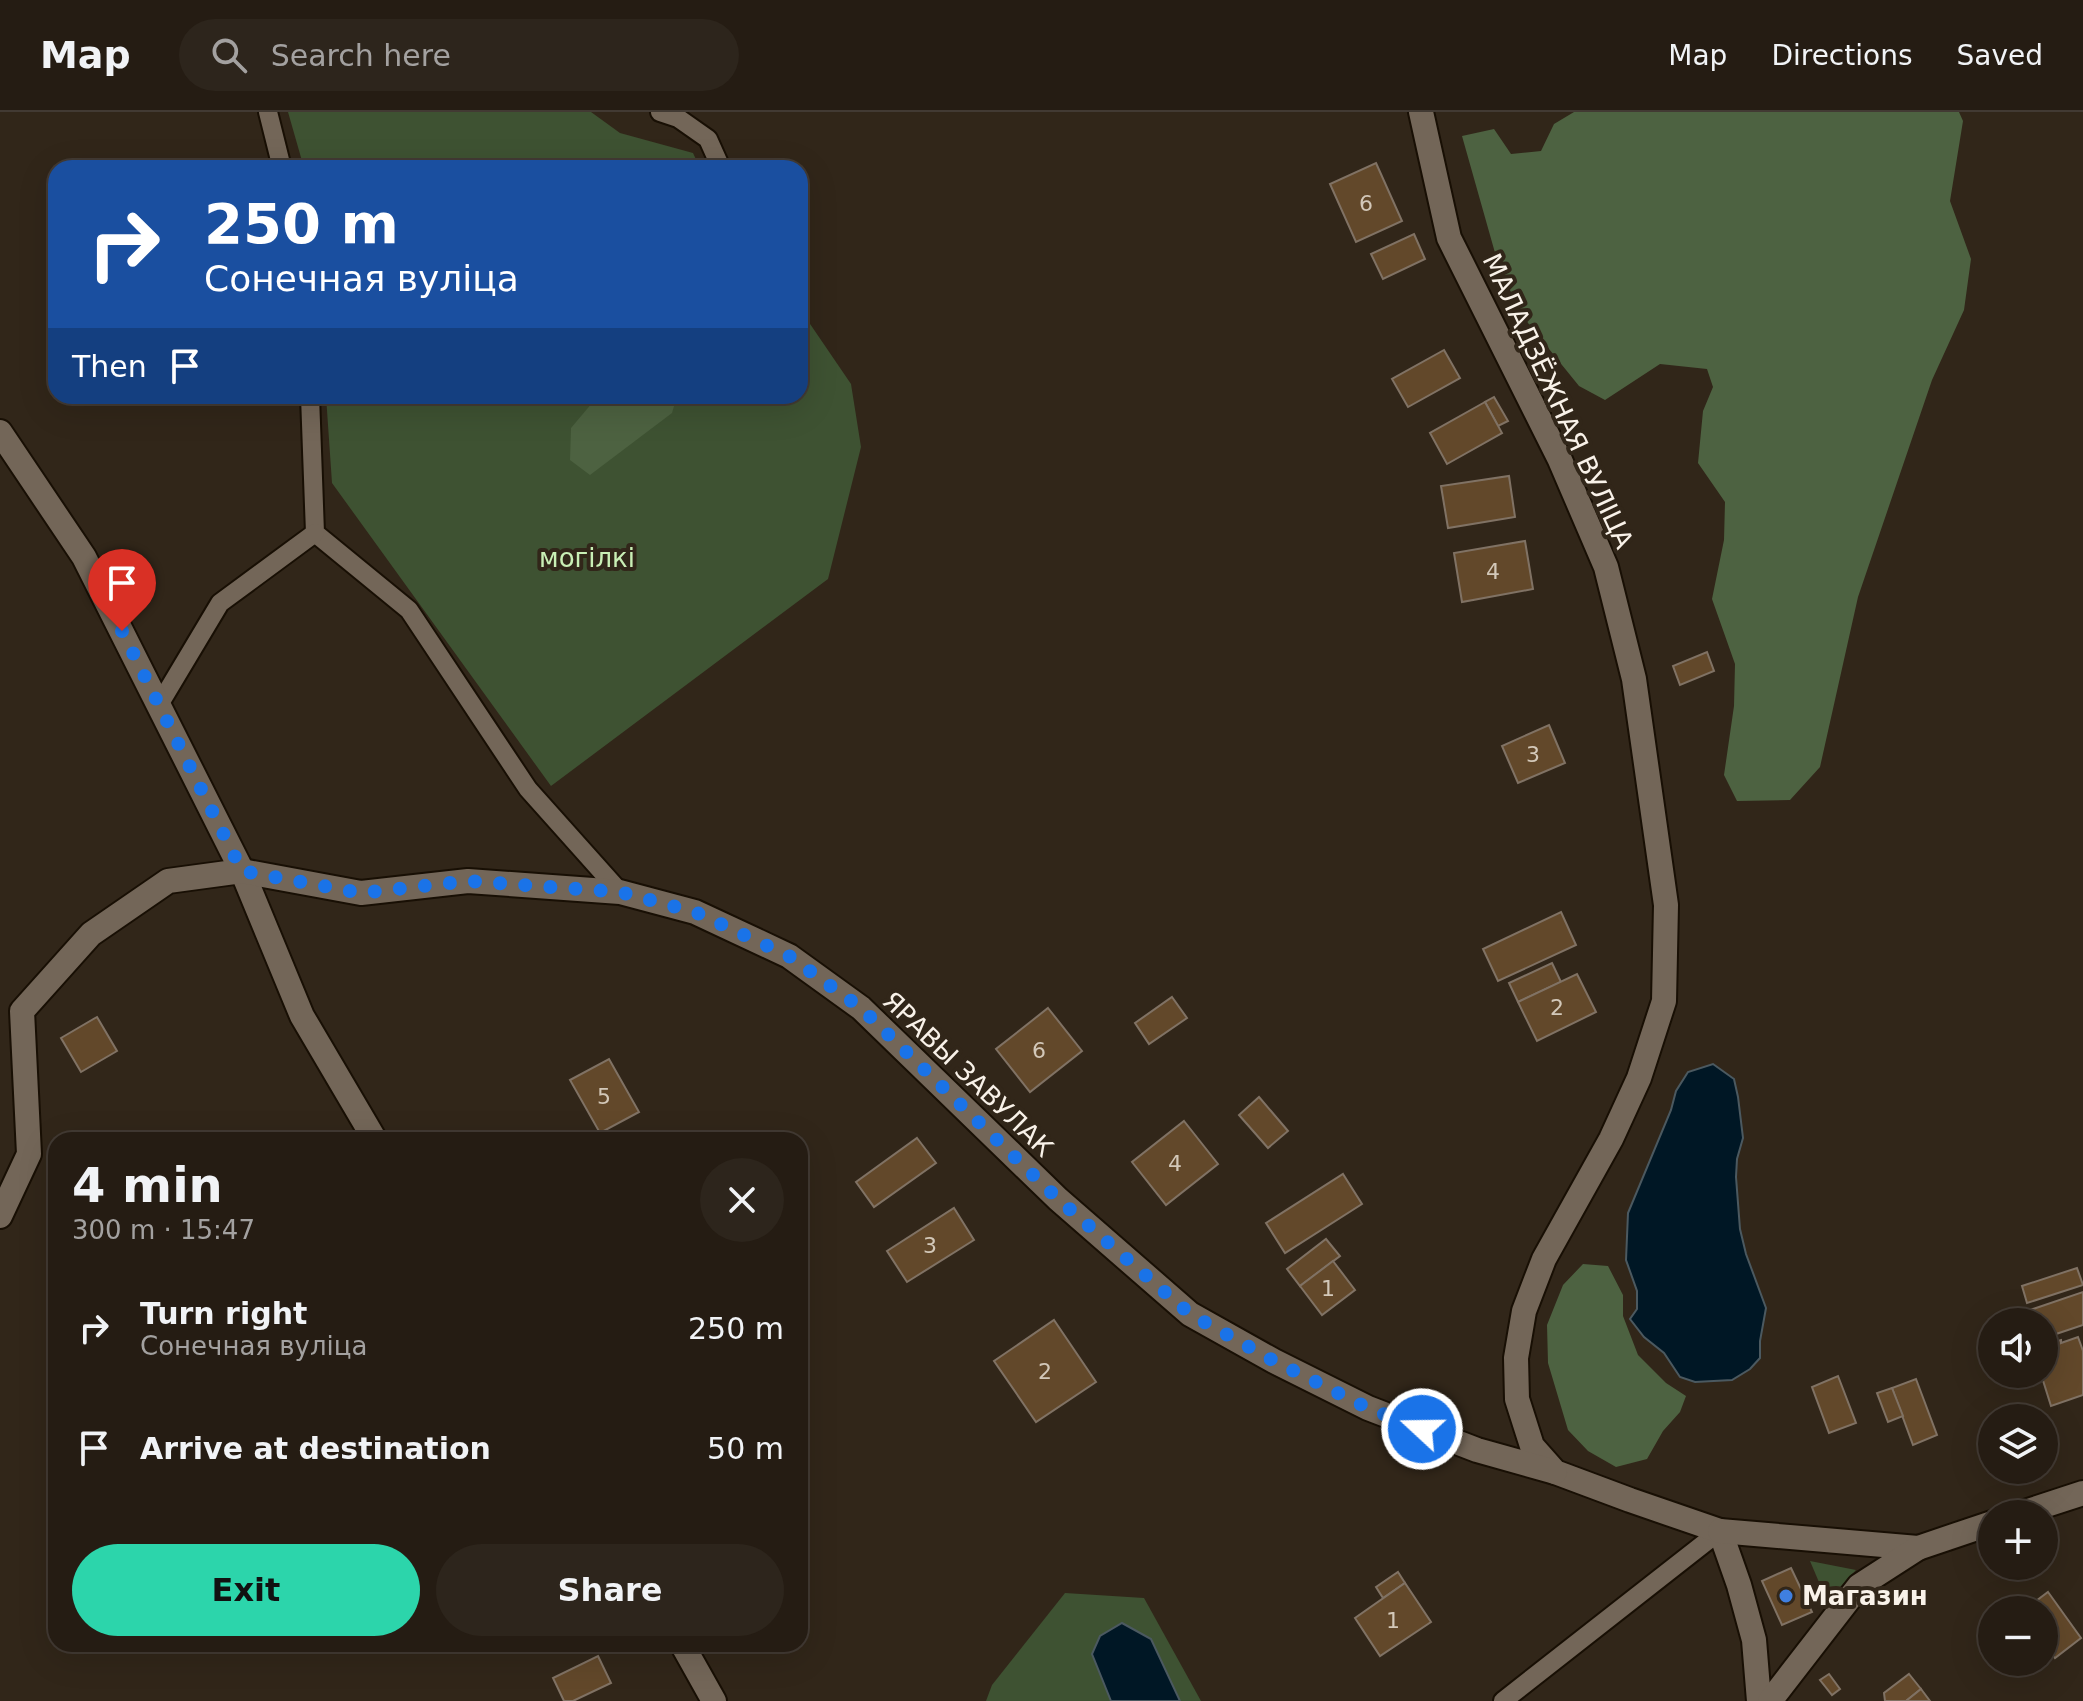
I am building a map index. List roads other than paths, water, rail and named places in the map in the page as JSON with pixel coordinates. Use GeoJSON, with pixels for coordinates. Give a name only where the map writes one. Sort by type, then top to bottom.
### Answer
{"type":"FeatureCollection","features":[{"type":"Feature","properties":{"kind":"street","name":"МАЛАДЗЁЖНАЯ ВУЛІЦА"},"geometry":{"type":"LineString","coordinates":[[1421,112],[1449,238],[1560,460],[1606,567],[1634,679],[1666,905],[1664,1001],[1639,1078],[1611,1139],[1544,1259],[1524,1311],[1516,1358],[1517,1399],[1532,1446],[1555,1472]]}},
{"type":"Feature","properties":{"kind":"street"},"geometry":{"type":"LineString","coordinates":[[0,432],[84,557],[242,871],[302,1016],[370,1132]]}},
{"type":"Feature","properties":{"kind":"street","name":"ЯРАВЫ ЗАВУЛАК"},"geometry":{"type":"LineString","coordinates":[[0,1216],[29,1154],[22,1011],[91,934],[168,881],[242,871],[361,893],[468,881],[620,892],[695,912],[789,956],[861,1008],[1058,1199],[1190,1314],[1368,1408],[1477,1450],[1555,1472]]}},
{"type":"Feature","properties":{"kind":"street"},"geometry":{"type":"LineString","coordinates":[[1555,1472],[1720,1531],[1918,1548]]}},
{"type":"Feature","properties":{"kind":"street"},"geometry":{"type":"LineString","coordinates":[[2058,1501],[2083,1493]]}},
{"type":"Feature","properties":{"kind":"street"},"geometry":{"type":"LineString","coordinates":[[1770,1701],[1859,1586],[1918,1548],[1978,1528]]}},
{"type":"Feature","properties":{"kind":"street"},"geometry":{"type":"LineString","coordinates":[[1720,1531],[1754,1640],[1759,1701]]}},
{"type":"Feature","properties":{"kind":"street"},"geometry":{"type":"LineString","coordinates":[[686,1652],[714,1701]]}},
{"type":"Feature","properties":{"kind":"lane"},"geometry":{"type":"LineString","coordinates":[[268,112],[280,160]]}},
{"type":"Feature","properties":{"kind":"lane"},"geometry":{"type":"LineString","coordinates":[[660,112],[678,118],[708,139],[717,160]]}},
{"type":"Feature","properties":{"kind":"lane"},"geometry":{"type":"LineString","coordinates":[[310,404],[315,533],[409,610],[528,789],[620,892]]}},
{"type":"Feature","properties":{"kind":"lane"},"geometry":{"type":"LineString","coordinates":[[159,705],[220,603],[315,533]]}},
{"type":"Feature","properties":{"kind":"lane"},"geometry":{"type":"LineString","coordinates":[[1503,1701],[1720,1531]]}},
{"type":"Feature","properties":{"kind":"water"},"geometry":{"type":"Polygon","coordinates":[[[1713,1064],[1734,1079],[1738,1097],[1743,1138],[1736,1177],[1740,1229],[1766,1308],[1760,1358],[1750,1369],[1732,1380],[1695,1382],[1680,1377],[1664,1353],[1644,1337],[1630,1319],[1637,1309],[1637,1291],[1626,1260],[1628,1213],[1676,1091],[1688,1072],[1713,1064]]]}},
{"type":"Feature","properties":{"kind":"water"},"geometry":{"type":"Polygon","coordinates":[[[1122,1623],[1151,1639],[1180,1701],[1111,1701],[1092,1654],[1100,1636],[1122,1623]]]}},
{"type":"Feature","properties":{"kind":"place","name":"Магазин"},"geometry":{"type":"Point","coordinates":[1786,1596]}},
{"type":"Feature","properties":{"kind":"park label","name":"могілкі"},"geometry":{"type":"Point","coordinates":[587,558]}}]}
